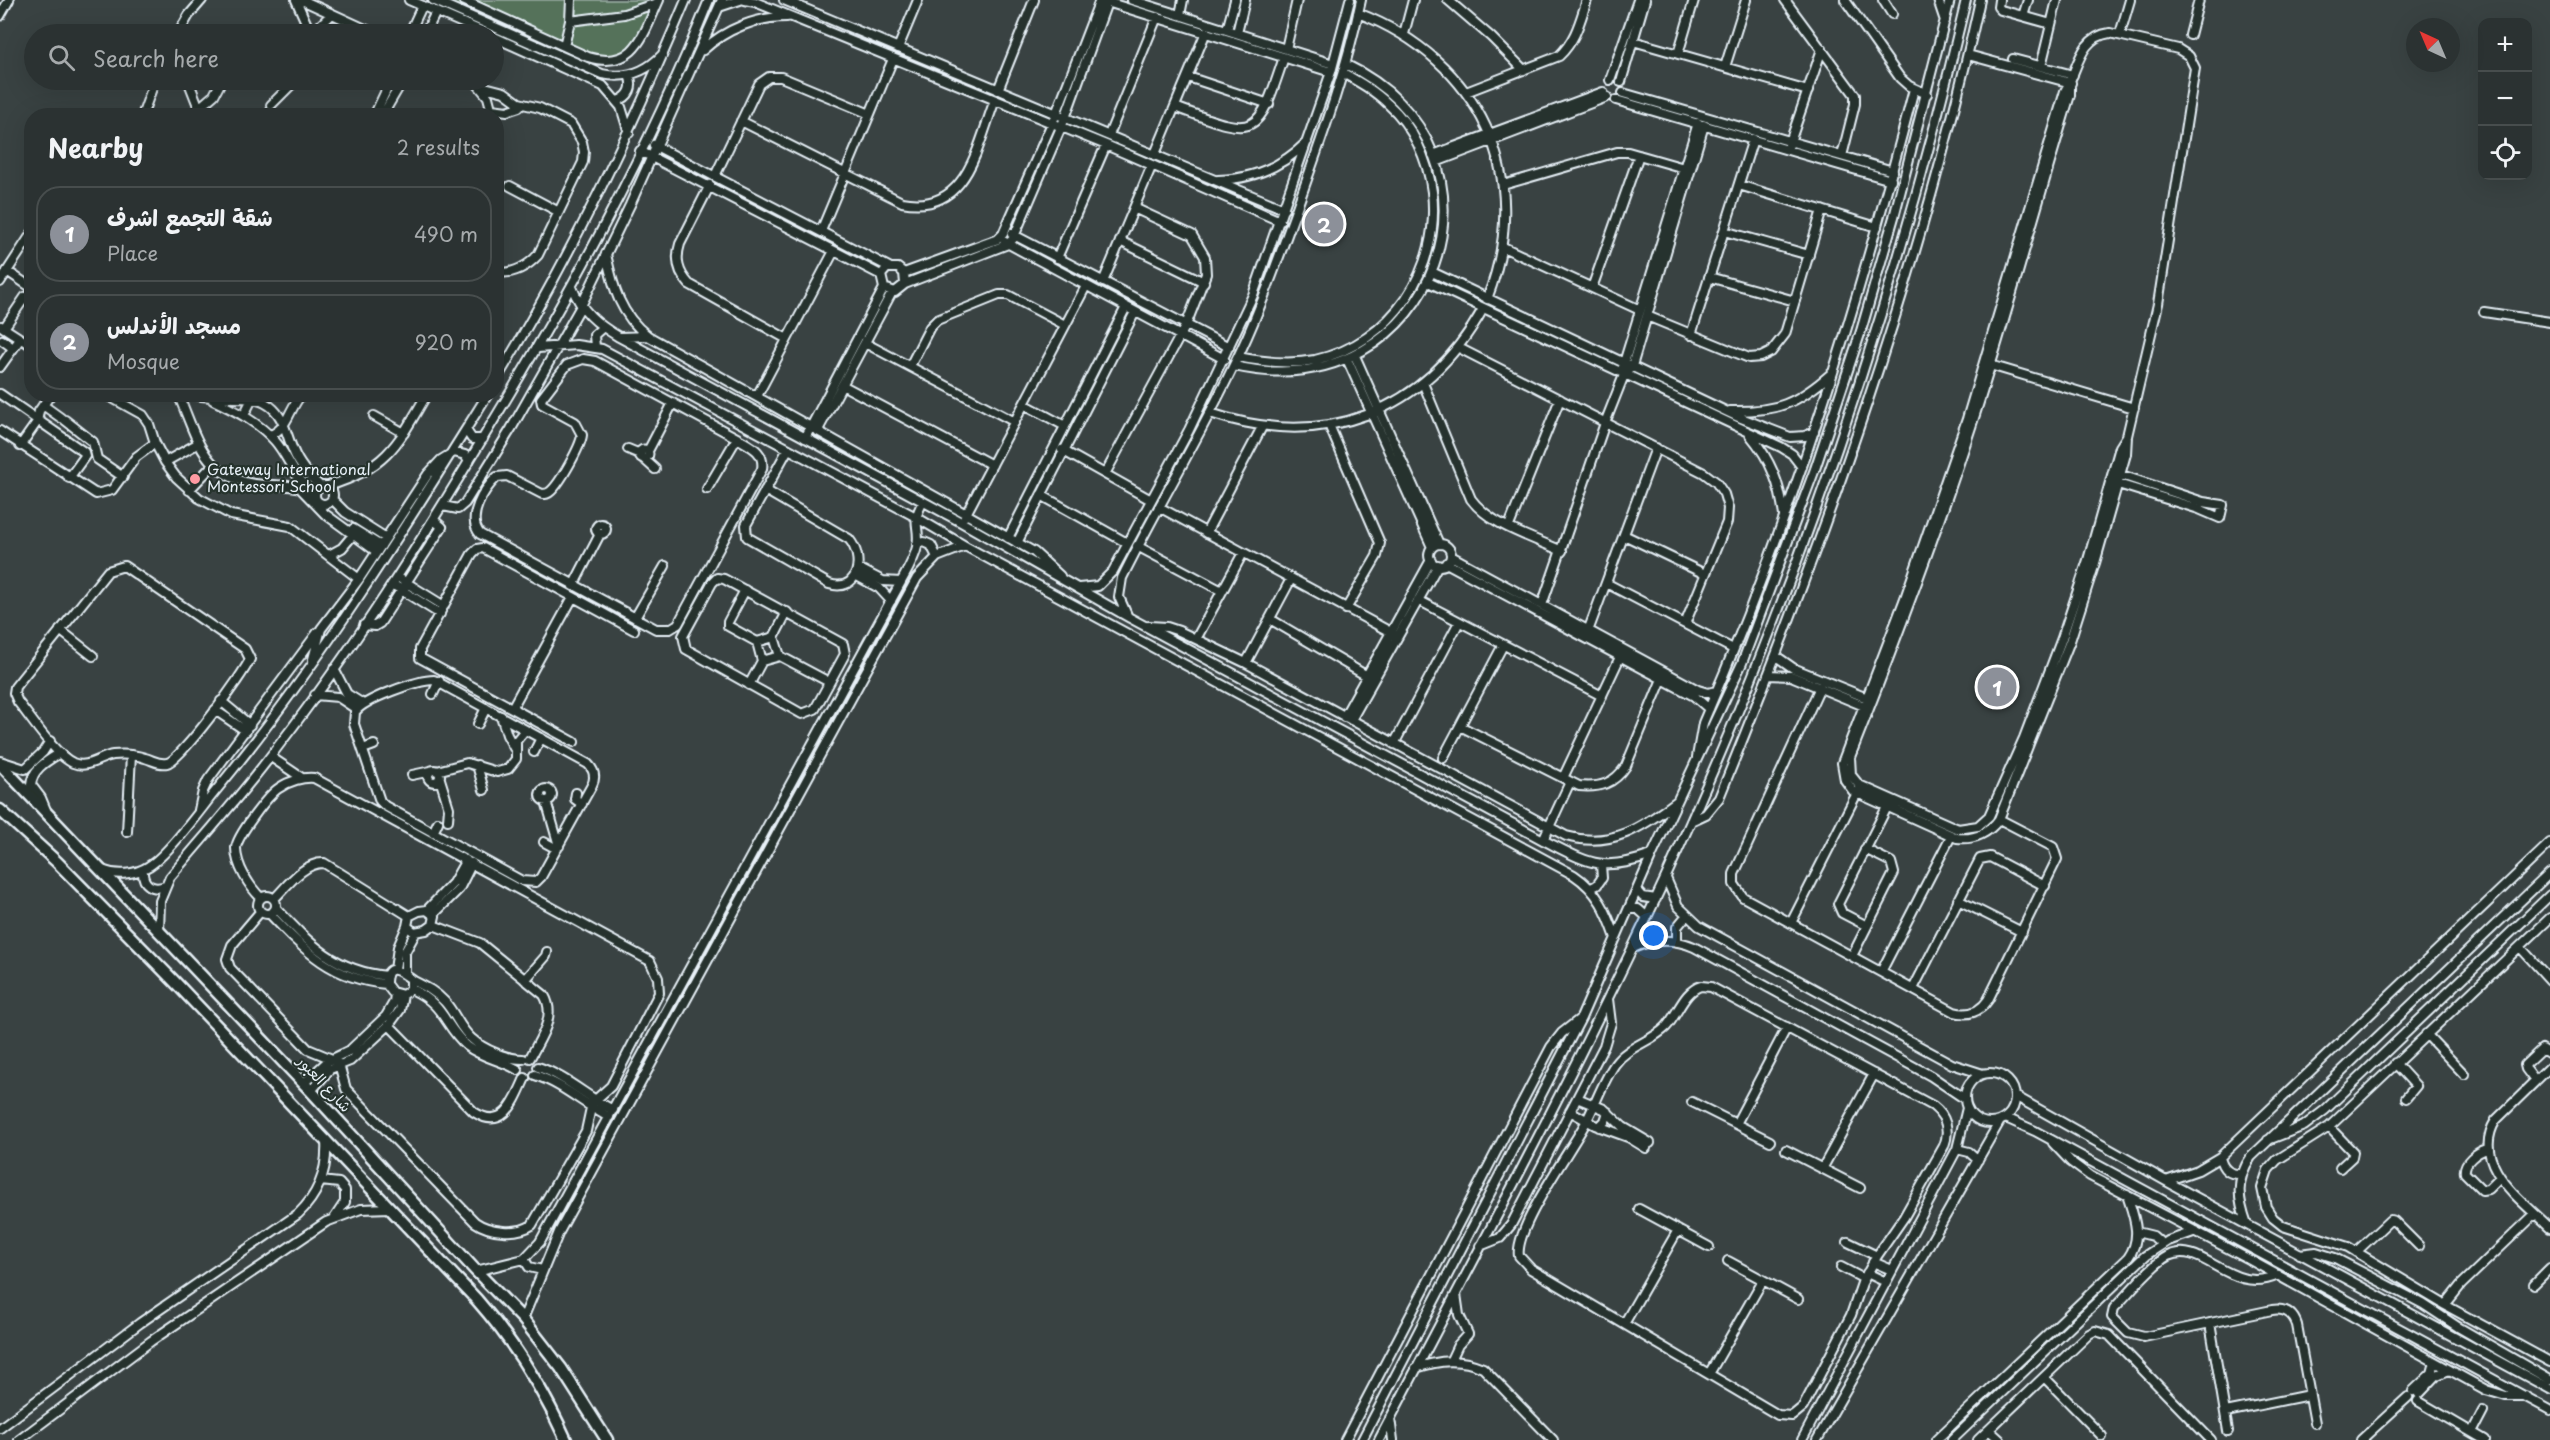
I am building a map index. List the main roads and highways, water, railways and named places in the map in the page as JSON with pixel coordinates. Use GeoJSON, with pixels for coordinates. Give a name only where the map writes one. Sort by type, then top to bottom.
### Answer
{"type":"FeatureCollection","features":[{"type":"Feature","properties":{"kind":"main road","name":"شارع العبور"},"geometry":{"type":"LineString","coordinates":[[0,763],[307,1087],[522,1319],[561,1368],[607,1440]]}},
{"type":"Feature","properties":{"kind":"main road"},"geometry":{"type":"LineString","coordinates":[[0,810],[57,861],[477,1300],[508,1338],[538,1384],[566,1440]]}},
{"type":"Feature","properties":{"kind":"place","name":"مسجد الأندلس"},"geometry":{"type":"Point","coordinates":[1324,224]}},
{"type":"Feature","properties":{"kind":"place","name":"Gateway International Montessori School"},"geometry":{"type":"Point","coordinates":[195,479]}},
{"type":"Feature","properties":{"kind":"place","name":"شقة التجمع اشرف"},"geometry":{"type":"Point","coordinates":[1997,687]}}]}
